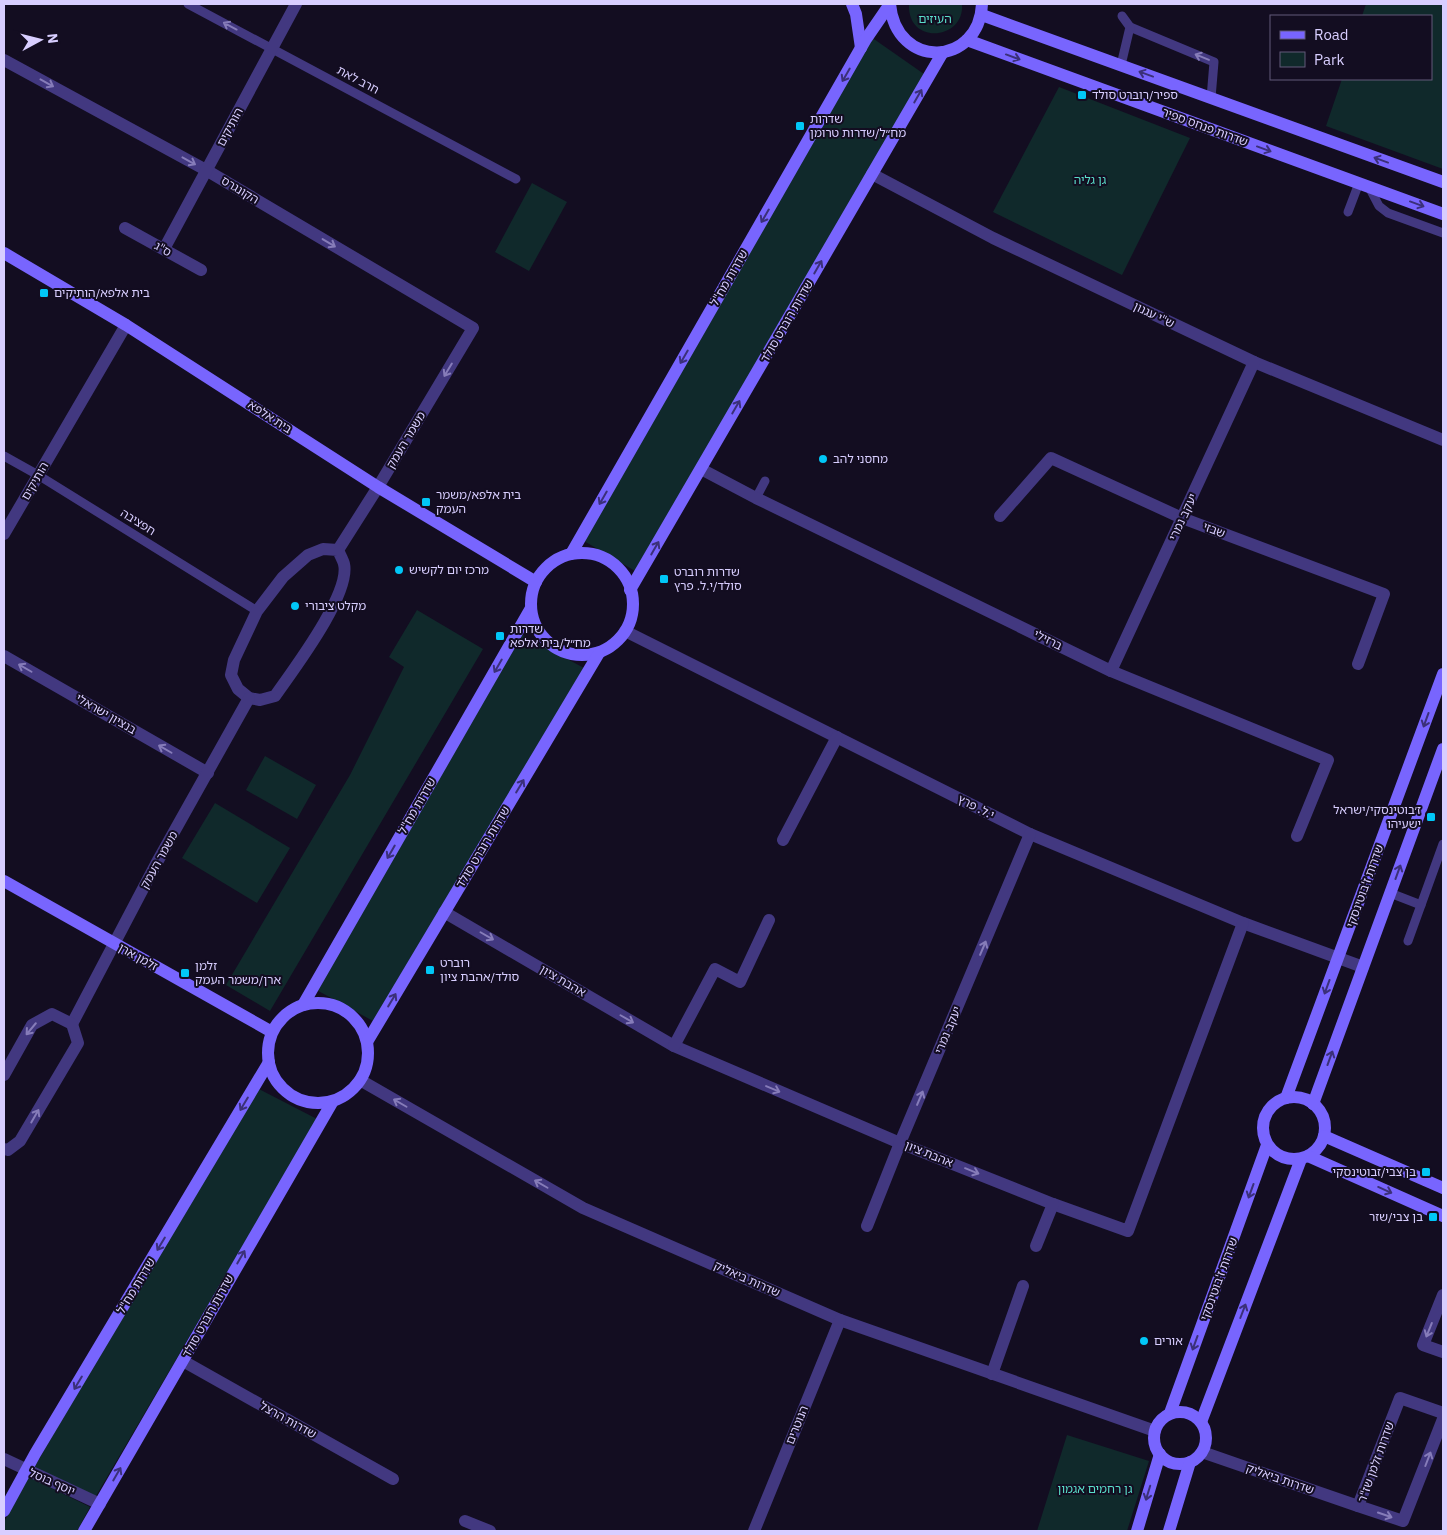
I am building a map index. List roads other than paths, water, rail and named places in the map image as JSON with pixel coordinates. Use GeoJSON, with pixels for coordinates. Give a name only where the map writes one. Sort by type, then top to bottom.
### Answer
{"type":"FeatureCollection","features":[{"type":"Feature","properties":{"kind":"street","name":"הותיקים"},"geometry":{"type":"LineString","coordinates":[[164,250],[296,4]]}},
{"type":"Feature","properties":{"kind":"street"},"geometry":{"type":"LineString","coordinates":[[852,4],[856,14],[861,48]]}},
{"type":"Feature","properties":{"kind":"street"},"geometry":{"type":"LineString","coordinates":[[890,4],[891,18],[896,30],[905,41],[917,48],[930,52],[943,52],[956,48],[967,40],[976,29],[982,9],[1121,65],[1443,182]]}},
{"type":"Feature","properties":{"kind":"street","name":"שדרות מח\"ל"},"geometry":{"type":"LineString","coordinates":[[571,554],[861,48],[890,4]]}},
{"type":"Feature","properties":{"kind":"street","name":"שדרות פנחס ספיר"},"geometry":{"type":"LineString","coordinates":[[967,40],[1443,214]]}},
{"type":"Feature","properties":{"kind":"street","name":"שדרות רוברט סולד"},"geometry":{"type":"LineString","coordinates":[[630,590],[943,52]]}},
{"type":"Feature","properties":{"kind":"street","name":"הקונגרס"},"geometry":{"type":"LineString","coordinates":[[4,60],[206,170],[473,328]]}},
{"type":"Feature","properties":{"kind":"street","name":"ש\"י עגנון"},"geometry":{"type":"LineString","coordinates":[[872,174],[993,238],[1254,362],[1443,440]]}},
{"type":"Feature","properties":{"kind":"street","name":"ס\"ג"},"geometry":{"type":"LineString","coordinates":[[125,228],[201,270]]}},
{"type":"Feature","properties":{"kind":"street","name":"בית אלפא"},"geometry":{"type":"LineString","coordinates":[[4,252],[126,325],[378,486],[536,582]]}},
{"type":"Feature","properties":{"kind":"street","name":"הותיקים"},"geometry":{"type":"LineString","coordinates":[[4,534],[126,325]]}},
{"type":"Feature","properties":{"kind":"street","name":"משמר העמק"},"geometry":{"type":"LineString","coordinates":[[338,550],[473,328]]}},
{"type":"Feature","properties":{"kind":"street","name":"יעקב נמרי"},"geometry":{"type":"LineString","coordinates":[[1111,671],[1254,362]]}},
{"type":"Feature","properties":{"kind":"street","name":"שבזי"},"geometry":{"type":"LineString","coordinates":[[1000,516],[1051,458],[1182,518],[1384,594],[1358,664]]}},
{"type":"Feature","properties":{"kind":"street","name":"ברזילי"},"geometry":{"type":"LineString","coordinates":[[701,469],[756,498],[1111,671],[1328,760],[1297,836]]}},
{"type":"Feature","properties":{"kind":"street"},"geometry":{"type":"LineString","coordinates":[[322,549],[338,550],[345,565],[344,582],[334,606],[275,696],[260,700],[249,698],[238,689],[231,675],[234,660],[257,611],[283,577],[308,555],[322,549]]}},
{"type":"Feature","properties":{"kind":"street"},"geometry":{"type":"LineString","coordinates":[[571,554],[586,554],[600,557],[614,565],[624,576],[630,590],[632,604],[630,618],[625,631],[614,644],[599,653],[583,656],[568,654],[554,647],[542,637],[534,624],[531,608],[532,594],[536,582],[545,569],[557,560],[571,554]]}},
{"type":"Feature","properties":{"kind":"street","name":"שדרות מח\"ל"},"geometry":{"type":"LineString","coordinates":[[303,1005],[531,608]]}},
{"type":"Feature","properties":{"kind":"street","name":"י.ל. פרץ"},"geometry":{"type":"LineString","coordinates":[[625,631],[1030,834],[1243,923],[1363,967]]}},
{"type":"Feature","properties":{"kind":"street","name":"שדרות רוברט סולד"},"geometry":{"type":"LineString","coordinates":[[366,1042],[599,653]]}},
{"type":"Feature","properties":{"kind":"street","name":"בנציון ישראלי"},"geometry":{"type":"LineString","coordinates":[[4,656],[208,773]]}},
{"type":"Feature","properties":{"kind":"street","name":"שדרות ז'בוטינסקי"},"geometry":{"type":"LineString","coordinates":[[1286,1098],[1443,674]]}},
{"type":"Feature","properties":{"kind":"street","name":"משמר העמק"},"geometry":{"type":"LineString","coordinates":[[72,1024],[156,864],[249,698]]}},
{"type":"Feature","properties":{"kind":"street"},"geometry":{"type":"LineString","coordinates":[[783,840],[837,737]]}},
{"type":"Feature","properties":{"kind":"street"},"geometry":{"type":"LineString","coordinates":[[1313,1104],[1443,749]]}},
{"type":"Feature","properties":{"kind":"street","name":"יעקב נמרי"},"geometry":{"type":"LineString","coordinates":[[867,1226],[1030,834]]}},
{"type":"Feature","properties":{"kind":"street","name":"זלמן ארן"},"geometry":{"type":"LineString","coordinates":[[4,881],[272,1032]]}},
{"type":"Feature","properties":{"kind":"street","name":"אהבת ציון"},"geometry":{"type":"LineString","coordinates":[[444,912],[674,1046],[900,1143],[1053,1204],[1128,1231],[1243,923]]}},
{"type":"Feature","properties":{"kind":"street"},"geometry":{"type":"LineString","coordinates":[[674,1046],[715,969],[740,982],[768,920]]}},
{"type":"Feature","properties":{"kind":"street"},"geometry":{"type":"LineString","coordinates":[[319,1002],[335,1006],[350,1014],[360,1027],[366,1042],[366,1062],[360,1080],[348,1093],[333,1100],[316,1103],[300,1099],[285,1091],[274,1078],[269,1062],[268,1047],[272,1032],[280,1020],[290,1011],[303,1005],[319,1002]]}},
{"type":"Feature","properties":{"kind":"street"},"geometry":{"type":"LineString","coordinates":[[4,1148],[8,1150],[20,1141],[78,1043],[72,1024],[52,1014],[32,1025],[5,1069]]}},
{"type":"Feature","properties":{"kind":"street","name":"שדרות מח\"ל"},"geometry":{"type":"LineString","coordinates":[[4,1511],[26,1470],[269,1062]]}},
{"type":"Feature","properties":{"kind":"street","name":"שדרות ביאליק"},"geometry":{"type":"LineString","coordinates":[[360,1080],[583,1208],[840,1320],[1155,1431]]}},
{"type":"Feature","properties":{"kind":"street"},"geometry":{"type":"LineString","coordinates":[[1201,1422],[1305,1158],[1321,1144],[1324,1136],[1324,1118],[1313,1104],[1305,1099],[1295,1097],[1277,1102],[1265,1116],[1262,1126],[1263,1136],[1273,1152],[1291,1160],[1305,1158],[1443,1216]]}},
{"type":"Feature","properties":{"kind":"street","name":"שדרות רוברט סולד"},"geometry":{"type":"LineString","coordinates":[[84,1531],[333,1100]]}},
{"type":"Feature","properties":{"kind":"street"},"geometry":{"type":"LineString","coordinates":[[1324,1136],[1443,1188]]}},
{"type":"Feature","properties":{"kind":"street","name":"שדרות ז'בוטינסקי"},"geometry":{"type":"LineString","coordinates":[[1170,1413],[1267,1145]]}},
{"type":"Feature","properties":{"kind":"street"},"geometry":{"type":"LineString","coordinates":[[1036,1246],[1053,1204]]}},
{"type":"Feature","properties":{"kind":"street"},"geometry":{"type":"LineString","coordinates":[[992,1374],[1023,1286]]}},
{"type":"Feature","properties":{"kind":"street"},"geometry":{"type":"LineString","coordinates":[[1443,1295],[1423,1345],[1443,1352]]}},
{"type":"Feature","properties":{"kind":"street","name":"הנוטרים"},"geometry":{"type":"LineString","coordinates":[[754,1531],[840,1320]]}},
{"type":"Feature","properties":{"kind":"street","name":"שדרות הרצל"},"geometry":{"type":"LineString","coordinates":[[183,1361],[393,1479]]}},
{"type":"Feature","properties":{"kind":"street","name":"שדרות זלמן שז\"ר"},"geometry":{"type":"LineString","coordinates":[[1443,1413],[1400,1398],[1358,1506],[1404,1521],[1443,1419]]}},
{"type":"Feature","properties":{"kind":"street"},"geometry":{"type":"LineString","coordinates":[[1179,1411],[1187,1412],[1201,1422],[1206,1437],[1206,1445],[1197,1458],[1190,1462],[1174,1463],[1166,1460],[1160,1454],[1154,1439],[1155,1431],[1163,1417],[1179,1411]]}},
{"type":"Feature","properties":{"kind":"street","name":"שדרות ביאליק"},"geometry":{"type":"LineString","coordinates":[[1202,1452],[1358,1506]]}},
{"type":"Feature","properties":{"kind":"street"},"geometry":{"type":"LineString","coordinates":[[1137,1531],[1160,1454]]}},
{"type":"Feature","properties":{"kind":"street","name":"יוסף בוסל"},"geometry":{"type":"LineString","coordinates":[[4,1459],[100,1504]]}},
{"type":"Feature","properties":{"kind":"street"},"geometry":{"type":"LineString","coordinates":[[1168,1531],[1190,1462]]}},
{"type":"Feature","properties":{"kind":"street"},"geometry":{"type":"LineString","coordinates":[[465,1521],[490,1531]]}},
{"type":"Feature","properties":{"kind":"lane","name":"חרב לאת"},"geometry":{"type":"LineString","coordinates":[[188,4],[516,179]]}},
{"type":"Feature","properties":{"kind":"lane"},"geometry":{"type":"LineString","coordinates":[[1122,16],[1130,27],[1214,62],[1211,98]]}},
{"type":"Feature","properties":{"kind":"lane"},"geometry":{"type":"LineString","coordinates":[[1121,65],[1130,27]]}},
{"type":"Feature","properties":{"kind":"lane"},"geometry":{"type":"LineString","coordinates":[[1348,212],[1364,185],[1379,206],[1388,213],[1443,233]]}},
{"type":"Feature","properties":{"kind":"lane","name":"חפציבה"},"geometry":{"type":"LineString","coordinates":[[4,456],[38,475],[257,611]]}},
{"type":"Feature","properties":{"kind":"lane"},"geometry":{"type":"LineString","coordinates":[[756,498],[765,481]]}},
{"type":"Feature","properties":{"kind":"lane"},"geometry":{"type":"LineString","coordinates":[[1408,941],[1443,844]]}},
{"type":"Feature","properties":{"kind":"lane"},"geometry":{"type":"LineString","coordinates":[[1390,893],[1421,905]]}},
{"type":"Feature","properties":{"kind":"place","name":"ספיר/רוברט סולד"},"geometry":{"type":"Point","coordinates":[1082,95]}},
{"type":"Feature","properties":{"kind":"place","name":"שדרות מח״ל/שדרות טרומן"},"geometry":{"type":"Point","coordinates":[800,126]}},
{"type":"Feature","properties":{"kind":"place","name":"בית אלפא/הותיקים"},"geometry":{"type":"Point","coordinates":[44,293]}},
{"type":"Feature","properties":{"kind":"place","name":"מחסני להב"},"geometry":{"type":"Point","coordinates":[823,459]}},
{"type":"Feature","properties":{"kind":"place","name":"בית אלפא/משמר העמק"},"geometry":{"type":"Point","coordinates":[426,502]}},
{"type":"Feature","properties":{"kind":"place","name":"מרכז יום לקשיש"},"geometry":{"type":"Point","coordinates":[399,570]}},
{"type":"Feature","properties":{"kind":"place","name":"שדרות רוברט סולד/י.ל. פרץ"},"geometry":{"type":"Point","coordinates":[664,579]}},
{"type":"Feature","properties":{"kind":"place","name":"מקלט ציבורי"},"geometry":{"type":"Point","coordinates":[295,606]}},
{"type":"Feature","properties":{"kind":"place","name":"שדרות מח״ל/בית אלפא"},"geometry":{"type":"Point","coordinates":[500,636]}},
{"type":"Feature","properties":{"kind":"place","name":"ז׳בוטינסקי/ישראל ישעיהו"},"geometry":{"type":"Point","coordinates":[1431,817]}},
{"type":"Feature","properties":{"kind":"place","name":"רוברט סולד/אהבת ציון"},"geometry":{"type":"Point","coordinates":[430,970]}},
{"type":"Feature","properties":{"kind":"place","name":"זלמן ארן/משמר העמק"},"geometry":{"type":"Point","coordinates":[185,973]}},
{"type":"Feature","properties":{"kind":"place","name":"בן צבי/זבוטינסקי"},"geometry":{"type":"Point","coordinates":[1426,1172]}},
{"type":"Feature","properties":{"kind":"place","name":"בן צבי/שזר"},"geometry":{"type":"Point","coordinates":[1433,1217]}},
{"type":"Feature","properties":{"kind":"place","name":"אורים"},"geometry":{"type":"Point","coordinates":[1144,1341]}},
{"type":"Feature","properties":{"kind":"park label","name":"העיזים"},"geometry":{"type":"Point","coordinates":[935,19]}},
{"type":"Feature","properties":{"kind":"park label","name":"גן גליה"},"geometry":{"type":"Point","coordinates":[1090,180]}},
{"type":"Feature","properties":{"kind":"park label","name":"גן רחמים אגמון"},"geometry":{"type":"Point","coordinates":[1095,1489]}}]}
